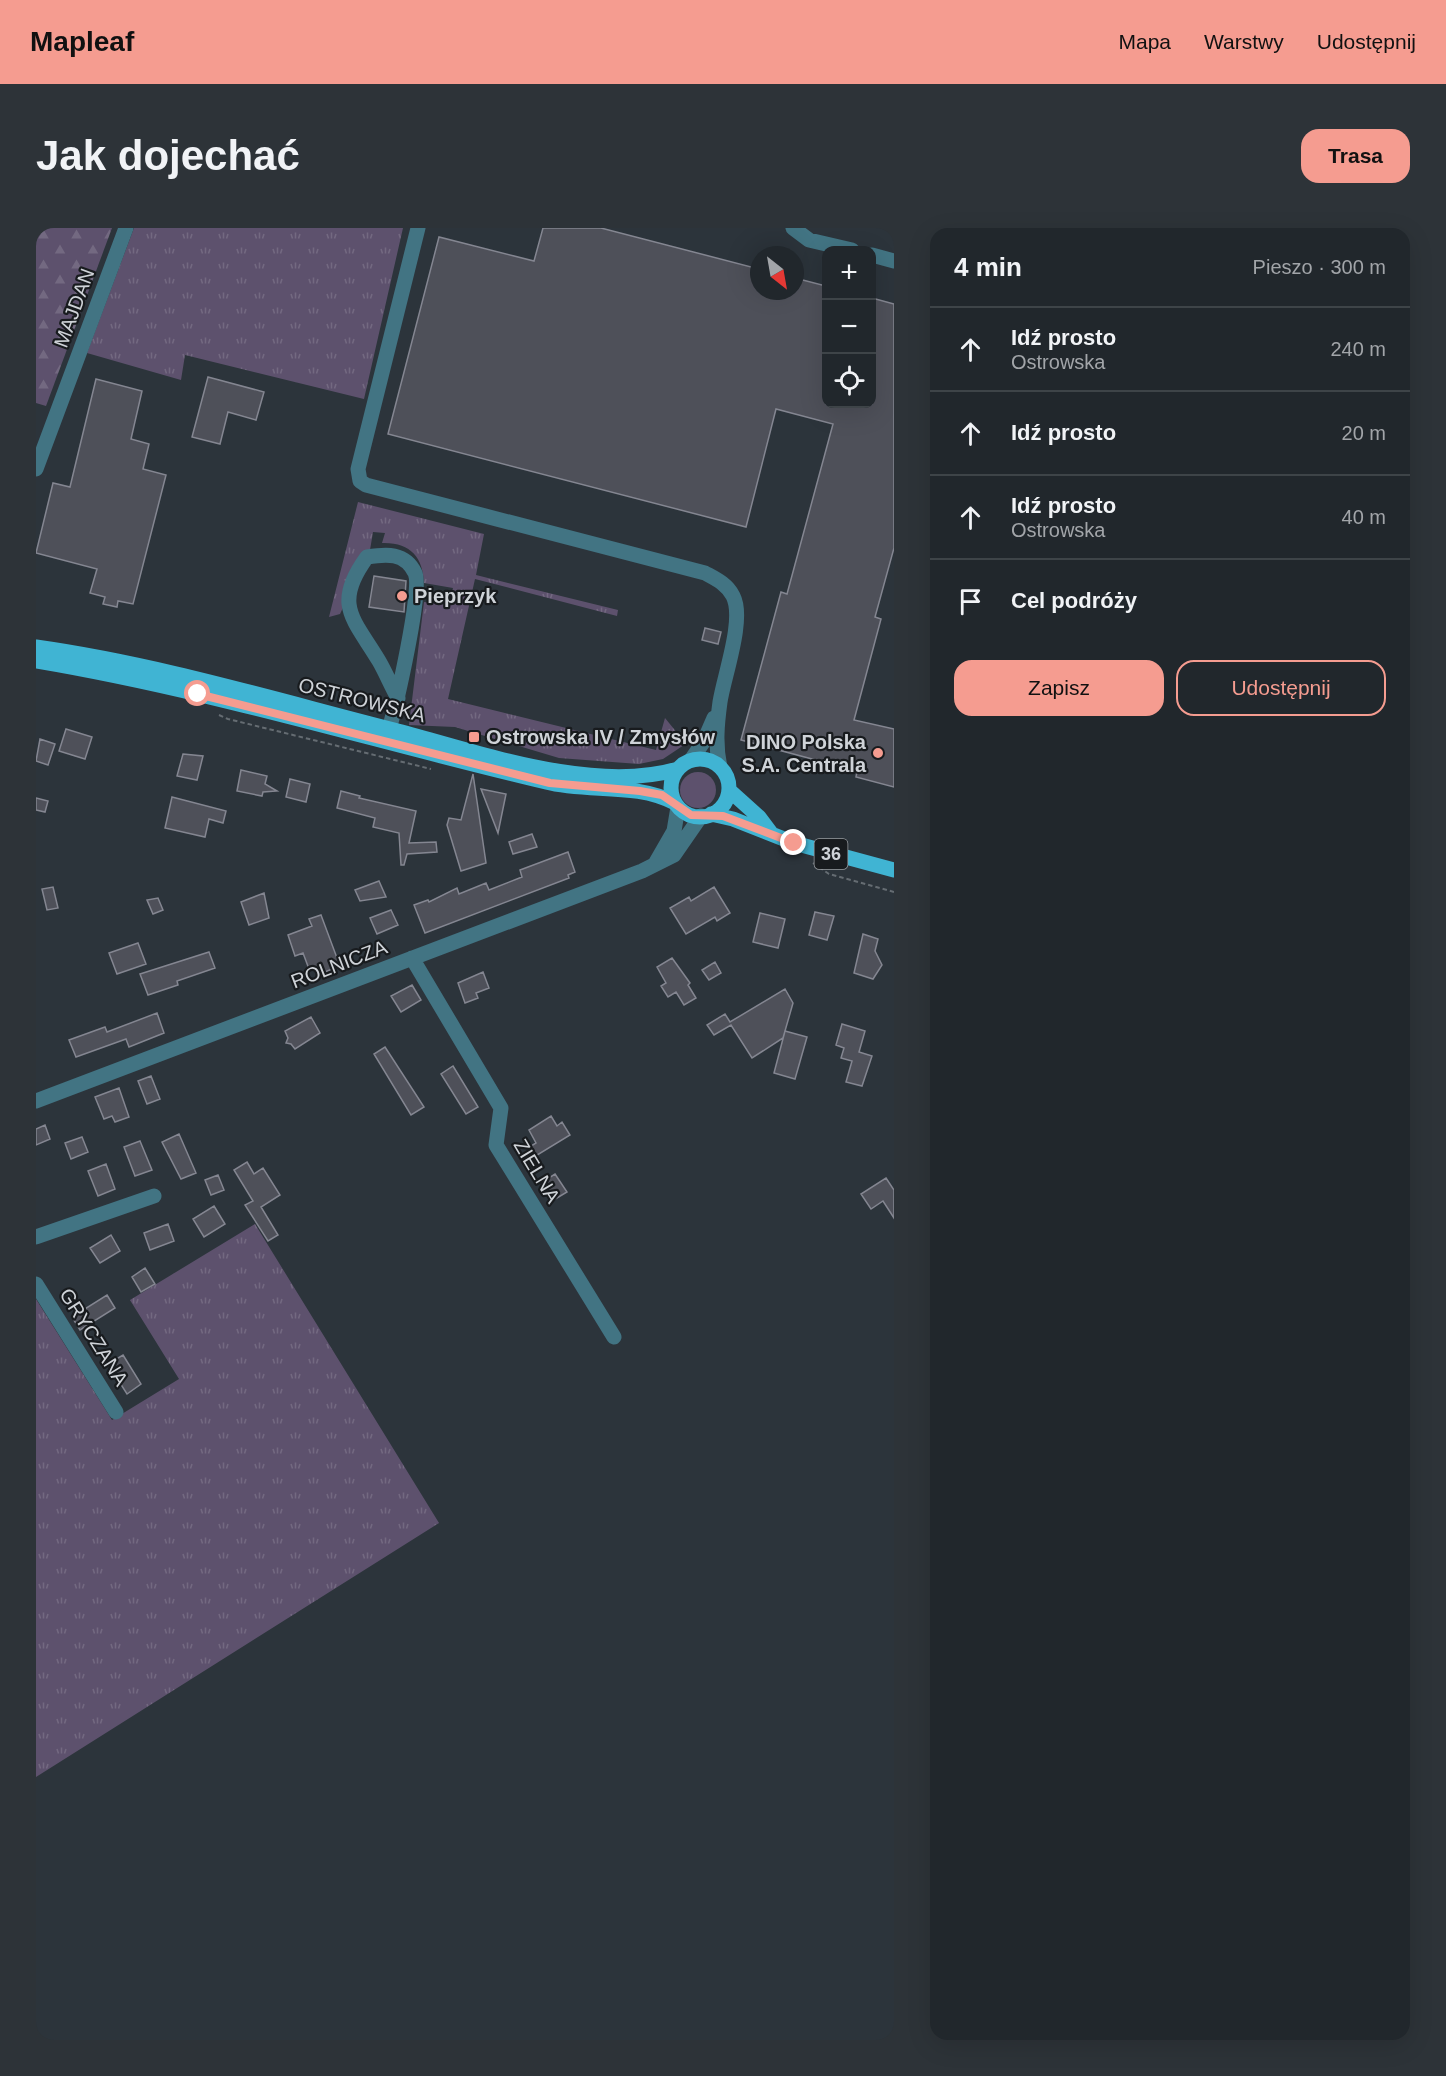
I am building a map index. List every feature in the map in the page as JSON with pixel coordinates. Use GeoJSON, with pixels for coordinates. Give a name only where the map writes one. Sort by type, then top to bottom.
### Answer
{"type":"FeatureCollection","features":[{"type":"Feature","properties":{"kind":"main road","name":"OSTROWSKA"},"geometry":{"type":"LineString","coordinates":[[36,647],[134,664],[533,766],[570,772],[654,776],[685,765]]}},
{"type":"Feature","properties":{"kind":"main road","name":"OSTROWSKA"},"geometry":{"type":"LineString","coordinates":[[36,661],[170,687],[550,783],[662,795],[677,805]]}},
{"type":"Feature","properties":{"kind":"main road"},"geometry":{"type":"LineString","coordinates":[[677,805],[672,783],[685,765],[706,760],[720,767]]}},
{"type":"Feature","properties":{"kind":"main road","name":"36"},"geometry":{"type":"LineString","coordinates":[[720,767],[726,775],[729,790],[759,817],[771,833]]}},
{"type":"Feature","properties":{"kind":"main road"},"geometry":{"type":"LineString","coordinates":[[706,815],[723,805],[729,790]]}},
{"type":"Feature","properties":{"kind":"main road","name":"36"},"geometry":{"type":"LineString","coordinates":[[677,805],[691,815],[734,819],[814,850],[894,870]]}},
{"type":"Feature","properties":{"kind":"street","name":"MAJDAN"},"geometry":{"type":"LineString","coordinates":[[36,469],[126,228]]}},
{"type":"Feature","properties":{"kind":"street"},"geometry":{"type":"LineString","coordinates":[[418,228],[358,469],[360,481],[377,488],[705,573],[721,581],[734,597],[737,617],[720,702],[716,745],[720,767]]}},
{"type":"Feature","properties":{"kind":"street"},"geometry":{"type":"LineString","coordinates":[[793,228],[809,240],[835,246]]}},
{"type":"Feature","properties":{"kind":"street"},"geometry":{"type":"LineString","coordinates":[[876,256],[894,261]]}},
{"type":"Feature","properties":{"kind":"street"},"geometry":{"type":"LineString","coordinates":[[389,729],[398,698],[416,575],[409,563],[392,553],[367,557],[355,574],[347,605],[355,627],[379,661],[398,698]]}},
{"type":"Feature","properties":{"kind":"street"},"geometry":{"type":"LineString","coordinates":[[685,765],[705,741],[720,702]]}},
{"type":"Feature","properties":{"kind":"street"},"geometry":{"type":"LineString","coordinates":[[655,864],[674,831],[677,805]]}},
{"type":"Feature","properties":{"kind":"street","name":"ROLNICZA"},"geometry":{"type":"LineString","coordinates":[[37,1096],[412,958],[655,864],[674,855],[706,815]]}},
{"type":"Feature","properties":{"kind":"street","name":"ZIELNA"},"geometry":{"type":"LineString","coordinates":[[412,958],[501,1108],[496,1145],[615,1337]]}},
{"type":"Feature","properties":{"kind":"street"},"geometry":{"type":"LineString","coordinates":[[36,1237],[154,1196]]}},
{"type":"Feature","properties":{"kind":"street","name":"GRYCZANA"},"geometry":{"type":"LineString","coordinates":[[36,1284],[116,1412]]}},
{"type":"Feature","properties":{"kind":"green space"},"geometry":{"type":"Polygon","coordinates":[[[36,228],[112,228],[46,406],[36,403],[36,228]]]}},
{"type":"Feature","properties":{"kind":"green space"},"geometry":{"type":"Polygon","coordinates":[[[134,228],[403,228],[364,399],[185,355],[181,380],[87,353],[134,228]]]}},
{"type":"Feature","properties":{"kind":"green space"},"geometry":{"type":"Polygon","coordinates":[[[358,502],[484,534],[476,575],[618,610],[617,616],[475,579],[448,699],[656,750],[665,718],[678,734],[690,741],[663,759],[639,764],[559,758],[455,727],[409,725],[424,602],[449,605],[453,588],[424,583],[421,566],[413,553],[400,545],[382,543],[385,533],[373,532],[370,550],[340,614],[329,617],[358,502]]]}},
{"type":"Feature","properties":{"kind":"green space"},"geometry":{"type":"Polygon","coordinates":[[[698,772],[711,777],[716,790],[711,803],[698,808],[685,803],[680,790],[685,777],[698,772]]]}},
{"type":"Feature","properties":{"kind":"green space"},"geometry":{"type":"Polygon","coordinates":[[[255,1224],[439,1523],[36,1777],[36,1299],[112,1420],[179,1379],[130,1300],[255,1224]]]}},
{"type":"Feature","properties":{"kind":"building"},"geometry":{"type":"Polygon","coordinates":[[[543,228],[601,228],[750,267],[750,300],[804,300],[804,280],[822,285],[822,408],[876,408],[876,299],[894,304],[894,548],[875,617],[881,619],[854,720],[894,729],[894,787],[856,777],[857,771],[741,740],[781,592],[787,594],[833,424],[776,409],[746,527],[388,434],[439,237],[534,261],[543,228]]]}},
{"type":"Feature","properties":{"kind":"building"},"geometry":{"type":"Polygon","coordinates":[[[208,377],[264,392],[256,420],[228,412],[220,444],[192,437],[208,377]]]}},
{"type":"Feature","properties":{"kind":"building"},"geometry":{"type":"Polygon","coordinates":[[[96,379],[142,391],[131,439],[149,444],[143,469],[166,475],[133,604],[118,601],[117,607],[103,604],[105,597],[90,593],[97,569],[36,553],[53,483],[70,487],[96,379]]]}},
{"type":"Feature","properties":{"kind":"building"},"geometry":{"type":"Polygon","coordinates":[[[374,576],[406,581],[404,612],[369,607],[374,576]]]}},
{"type":"Feature","properties":{"kind":"building"},"geometry":{"type":"Polygon","coordinates":[[[705,628],[721,632],[718,644],[702,640],[705,628]]]}},
{"type":"Feature","properties":{"kind":"building"},"geometry":{"type":"Polygon","coordinates":[[[66,729],[92,737],[85,759],[59,751],[66,729]]]}},
{"type":"Feature","properties":{"kind":"building"},"geometry":{"type":"Polygon","coordinates":[[[40,739],[55,744],[48,765],[36,761],[40,739]]]}},
{"type":"Feature","properties":{"kind":"building"},"geometry":{"type":"Polygon","coordinates":[[[183,754],[203,756],[197,780],[177,776],[183,754]]]}},
{"type":"Feature","properties":{"kind":"building"},"geometry":{"type":"Polygon","coordinates":[[[241,770],[267,776],[265,784],[277,791],[263,792],[262,796],[237,791],[241,770]]]}},
{"type":"Feature","properties":{"kind":"building"},"geometry":{"type":"Polygon","coordinates":[[[473,774],[486,863],[461,871],[447,825],[449,818],[461,820],[473,774]]]}},
{"type":"Feature","properties":{"kind":"building"},"geometry":{"type":"Polygon","coordinates":[[[290,779],[310,784],[306,802],[286,797],[290,779]]]}},
{"type":"Feature","properties":{"kind":"building"},"geometry":{"type":"Polygon","coordinates":[[[481,789],[506,794],[498,833],[481,789]]]}},
{"type":"Feature","properties":{"kind":"building"},"geometry":{"type":"Polygon","coordinates":[[[341,791],[360,796],[359,798],[416,811],[409,843],[436,842],[437,852],[407,854],[404,865],[401,865],[399,833],[373,827],[375,818],[337,808],[341,791]]]}},
{"type":"Feature","properties":{"kind":"building"},"geometry":{"type":"Polygon","coordinates":[[[172,797],[226,811],[223,823],[209,819],[205,837],[165,828],[172,797]]]}},
{"type":"Feature","properties":{"kind":"building"},"geometry":{"type":"Polygon","coordinates":[[[36,798],[48,801],[45,812],[36,810],[36,798]]]}},
{"type":"Feature","properties":{"kind":"building"},"geometry":{"type":"Polygon","coordinates":[[[532,834],[537,847],[513,854],[509,842],[532,834]]]}},
{"type":"Feature","properties":{"kind":"building"},"geometry":{"type":"Polygon","coordinates":[[[568,852],[575,872],[568,875],[569,878],[425,933],[414,905],[428,900],[429,902],[457,888],[459,894],[486,883],[489,890],[522,877],[520,870],[568,852]]]}},
{"type":"Feature","properties":{"kind":"building"},"geometry":{"type":"Polygon","coordinates":[[[379,881],[386,897],[360,901],[355,890],[379,881]]]}},
{"type":"Feature","properties":{"kind":"building"},"geometry":{"type":"Polygon","coordinates":[[[53,887],[58,908],[47,910],[42,889],[53,887]]]}},
{"type":"Feature","properties":{"kind":"building"},"geometry":{"type":"Polygon","coordinates":[[[714,887],[730,913],[717,921],[715,917],[686,934],[670,908],[689,897],[691,901],[714,887]]]}},
{"type":"Feature","properties":{"kind":"building"},"geometry":{"type":"Polygon","coordinates":[[[264,893],[269,918],[249,925],[241,902],[264,893]]]}},
{"type":"Feature","properties":{"kind":"building"},"geometry":{"type":"Polygon","coordinates":[[[158,898],[163,910],[153,914],[147,900],[158,898]]]}},
{"type":"Feature","properties":{"kind":"building"},"geometry":{"type":"Polygon","coordinates":[[[391,910],[398,925],[377,934],[370,918],[391,910]]]}},
{"type":"Feature","properties":{"kind":"building"},"geometry":{"type":"Polygon","coordinates":[[[815,912],[834,916],[827,940],[809,935],[815,912]]]}},
{"type":"Feature","properties":{"kind":"building"},"geometry":{"type":"Polygon","coordinates":[[[760,913],[785,919],[778,948],[753,942],[760,913]]]}},
{"type":"Feature","properties":{"kind":"building"},"geometry":{"type":"Polygon","coordinates":[[[321,915],[340,966],[317,975],[314,967],[309,969],[303,953],[295,956],[288,935],[312,926],[309,919],[321,915]]]}},
{"type":"Feature","properties":{"kind":"building"},"geometry":{"type":"Polygon","coordinates":[[[863,934],[878,939],[875,951],[882,965],[873,979],[854,973],[863,934]]]}},
{"type":"Feature","properties":{"kind":"building"},"geometry":{"type":"Polygon","coordinates":[[[138,943],[146,964],[117,974],[109,953],[138,943]]]}},
{"type":"Feature","properties":{"kind":"building"},"geometry":{"type":"Polygon","coordinates":[[[209,952],[215,968],[177,981],[178,985],[148,995],[140,974],[209,952]]]}},
{"type":"Feature","properties":{"kind":"building"},"geometry":{"type":"Polygon","coordinates":[[[672,958],[690,983],[688,985],[696,998],[684,1005],[676,992],[668,997],[661,986],[666,983],[657,967],[672,958]]]}},
{"type":"Feature","properties":{"kind":"building"},"geometry":{"type":"Polygon","coordinates":[[[715,962],[721,973],[709,980],[702,970],[715,962]]]}},
{"type":"Feature","properties":{"kind":"building"},"geometry":{"type":"Polygon","coordinates":[[[483,972],[489,988],[476,993],[478,998],[465,1003],[458,983],[483,972]]]}},
{"type":"Feature","properties":{"kind":"building"},"geometry":{"type":"Polygon","coordinates":[[[412,985],[421,1000],[401,1012],[391,996],[412,985]]]}},
{"type":"Feature","properties":{"kind":"building"},"geometry":{"type":"Polygon","coordinates":[[[785,989],[793,1003],[783,1038],[752,1058],[731,1025],[714,1035],[707,1025],[725,1014],[730,1022],[785,989]]]}},
{"type":"Feature","properties":{"kind":"building"},"geometry":{"type":"Polygon","coordinates":[[[157,1013],[164,1033],[129,1047],[126,1039],[76,1057],[69,1040],[105,1027],[107,1032],[157,1013]]]}},
{"type":"Feature","properties":{"kind":"building"},"geometry":{"type":"Polygon","coordinates":[[[311,1017],[320,1033],[295,1049],[291,1044],[286,1043],[288,1038],[285,1031],[311,1017]]]}},
{"type":"Feature","properties":{"kind":"building"},"geometry":{"type":"Polygon","coordinates":[[[842,1024],[865,1031],[859,1052],[872,1056],[862,1086],[846,1082],[852,1061],[841,1058],[844,1048],[836,1045],[842,1024]]]}},
{"type":"Feature","properties":{"kind":"building"},"geometry":{"type":"Polygon","coordinates":[[[785,1031],[807,1037],[795,1079],[774,1073],[785,1031]]]}},
{"type":"Feature","properties":{"kind":"building"},"geometry":{"type":"Polygon","coordinates":[[[385,1047],[424,1107],[411,1115],[374,1054],[385,1047]]]}},
{"type":"Feature","properties":{"kind":"building"},"geometry":{"type":"Polygon","coordinates":[[[453,1066],[478,1107],[466,1114],[441,1074],[453,1066]]]}},
{"type":"Feature","properties":{"kind":"building"},"geometry":{"type":"Polygon","coordinates":[[[151,1076],[160,1099],[147,1104],[138,1081],[151,1076]]]}},
{"type":"Feature","properties":{"kind":"building"},"geometry":{"type":"Polygon","coordinates":[[[119,1088],[129,1117],[115,1122],[112,1116],[104,1119],[95,1097],[119,1088]]]}},
{"type":"Feature","properties":{"kind":"building"},"geometry":{"type":"Polygon","coordinates":[[[551,1116],[557,1126],[562,1122],[570,1135],[534,1157],[528,1148],[536,1143],[529,1130],[551,1116]]]}},
{"type":"Feature","properties":{"kind":"building"},"geometry":{"type":"Polygon","coordinates":[[[45,1125],[50,1139],[36,1145],[36,1129],[45,1125]]]}},
{"type":"Feature","properties":{"kind":"building"},"geometry":{"type":"Polygon","coordinates":[[[179,1134],[196,1173],[181,1179],[162,1142],[179,1134]]]}},
{"type":"Feature","properties":{"kind":"building"},"geometry":{"type":"Polygon","coordinates":[[[82,1137],[88,1152],[71,1159],[65,1143],[82,1137]]]}},
{"type":"Feature","properties":{"kind":"building"},"geometry":{"type":"Polygon","coordinates":[[[140,1141],[152,1170],[135,1176],[124,1147],[140,1141]]]}},
{"type":"Feature","properties":{"kind":"building"},"geometry":{"type":"Polygon","coordinates":[[[247,1162],[254,1174],[263,1168],[280,1195],[261,1207],[278,1235],[268,1241],[245,1205],[253,1201],[234,1170],[247,1162]]]}},
{"type":"Feature","properties":{"kind":"building"},"geometry":{"type":"Polygon","coordinates":[[[106,1164],[115,1189],[98,1196],[88,1171],[106,1164]]]}},
{"type":"Feature","properties":{"kind":"building"},"geometry":{"type":"Polygon","coordinates":[[[555,1174],[567,1192],[552,1201],[541,1183],[555,1174]]]}},
{"type":"Feature","properties":{"kind":"building"},"geometry":{"type":"Polygon","coordinates":[[[218,1175],[224,1190],[211,1195],[205,1180],[218,1175]]]}},
{"type":"Feature","properties":{"kind":"building"},"geometry":{"type":"Polygon","coordinates":[[[886,1178],[894,1190],[894,1218],[883,1201],[871,1209],[861,1194],[886,1178]]]}},
{"type":"Feature","properties":{"kind":"building"},"geometry":{"type":"Polygon","coordinates":[[[214,1206],[225,1224],[204,1237],[193,1219],[214,1206]]]}},
{"type":"Feature","properties":{"kind":"building"},"geometry":{"type":"Polygon","coordinates":[[[168,1224],[174,1241],[150,1250],[144,1233],[168,1224]]]}},
{"type":"Feature","properties":{"kind":"building"},"geometry":{"type":"Polygon","coordinates":[[[111,1235],[120,1251],[100,1263],[90,1248],[111,1235]]]}},
{"type":"Feature","properties":{"kind":"building"},"geometry":{"type":"Polygon","coordinates":[[[145,1268],[155,1284],[141,1292],[132,1277],[145,1268]]]}},
{"type":"Feature","properties":{"kind":"building"},"geometry":{"type":"Polygon","coordinates":[[[107,1295],[115,1308],[80,1330],[72,1317],[107,1295]]]}},
{"type":"Feature","properties":{"kind":"building"},"geometry":{"type":"Polygon","coordinates":[[[123,1355],[141,1384],[127,1394],[108,1364],[123,1355]]]}},
{"type":"Feature","properties":{"kind":"place","name":"Pieprzyk"},"geometry":{"type":"Point","coordinates":[402,596]}},
{"type":"Feature","properties":{"kind":"place","name":"Ostrowska IV / Zmysłów"},"geometry":{"type":"Point","coordinates":[474,737]}},
{"type":"Feature","properties":{"kind":"place","name":"DINO Polska S.A. Centrala"},"geometry":{"type":"Point","coordinates":[878,753]}},
{"type":"Feature","properties":{"kind":"route"},"geometry":{"type":"LineString","coordinates":[[198,694],[513,775],[550,783],[662,795],[691,815],[723,816],[794,843]]}}]}
